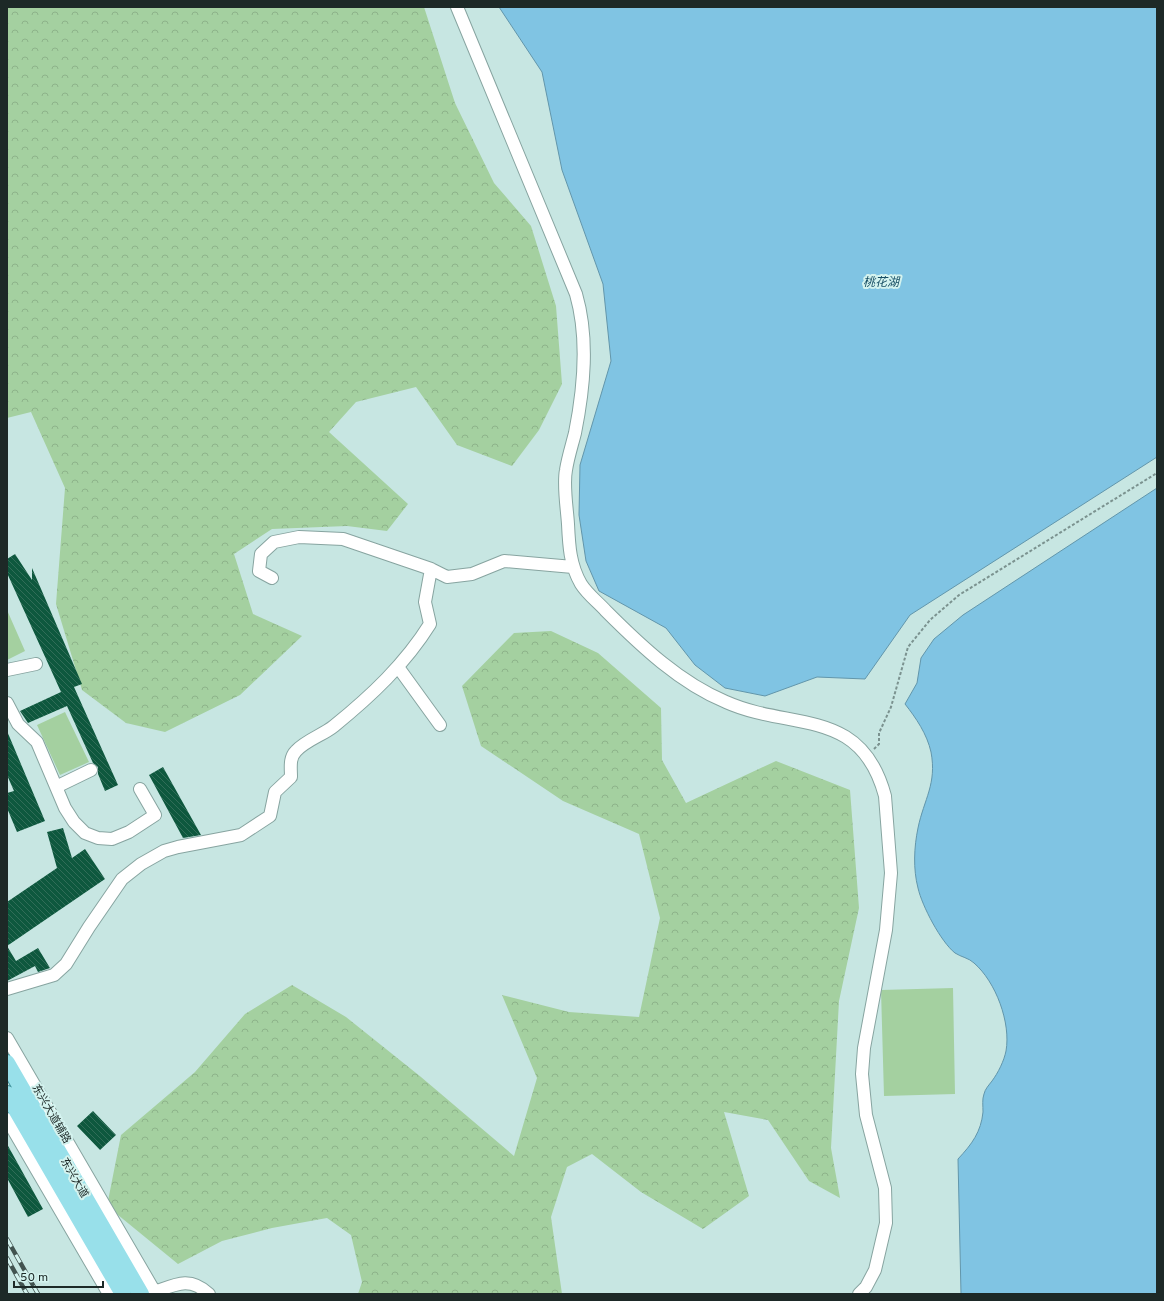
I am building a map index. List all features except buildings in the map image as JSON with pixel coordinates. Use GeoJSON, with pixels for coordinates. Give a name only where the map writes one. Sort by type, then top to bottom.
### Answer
{"type":"FeatureCollection","features":[{"type":"Feature","properties":{"kind":"main road","name":"东兴大道"},"geometry":{"type":"LineString","coordinates":[[8,1065],[151,1293]]}},
{"type":"Feature","properties":{"kind":"main road","name":"东兴大道"},"geometry":{"type":"LineString","coordinates":[[7,1094],[123,1294]]}},
{"type":"Feature","properties":{"kind":"street"},"geometry":{"type":"LineString","coordinates":[[456,7],[580,306],[583,330],[581,390],[575,433],[565,471],[569,550],[573,567],[587,592],[635,640],[695,686],[714,698],[744,709],[823,725],[845,736],[864,752],[877,773],[885,796],[891,873],[886,930],[864,1048],[862,1074],[866,1115],[885,1188],[886,1224],[875,1270],[866,1286],[859,1294]]}},
{"type":"Feature","properties":{"kind":"street"},"geometry":{"type":"LineString","coordinates":[[272,578],[259,571],[261,554],[274,542],[299,537],[343,538],[431,569],[447,577],[472,574],[504,561],[573,567]]}},
{"type":"Feature","properties":{"kind":"street"},"geometry":{"type":"LineString","coordinates":[[7,989],[54,975],[66,964],[122,879],[141,864],[164,851],[241,835],[270,816],[275,792],[291,777],[290,761],[296,751],[333,727],[378,688],[417,645],[430,624],[425,602],[431,569]]}},
{"type":"Feature","properties":{"kind":"street"},"geometry":{"type":"LineString","coordinates":[[7,670],[36,664]]}},
{"type":"Feature","properties":{"kind":"street"},"geometry":{"type":"LineString","coordinates":[[398,667],[440,725]]}},
{"type":"Feature","properties":{"kind":"street"},"geometry":{"type":"LineString","coordinates":[[7,703],[18,724],[37,742],[65,808],[80,828],[86,833],[98,838],[112,839],[129,832],[155,815],[140,789]]}},
{"type":"Feature","properties":{"kind":"street"},"geometry":{"type":"LineString","coordinates":[[56,787],[91,770]]}},
{"type":"Feature","properties":{"kind":"street"},"geometry":{"type":"LineString","coordinates":[[8,1039],[8,1065]]}},
{"type":"Feature","properties":{"kind":"street","name":"东兴大道辅路"},"geometry":{"type":"LineString","coordinates":[[8,1039],[151,1293]]}},
{"type":"Feature","properties":{"kind":"street"},"geometry":{"type":"LineString","coordinates":[[7,1119],[109,1294]]}},
{"type":"Feature","properties":{"kind":"street"},"geometry":{"type":"LineString","coordinates":[[24,1123],[27,1153]]}},
{"type":"Feature","properties":{"kind":"street"},"geometry":{"type":"LineString","coordinates":[[151,1293],[180,1282],[185,1282],[200,1287],[209,1294]]}},
{"type":"Feature","properties":{"kind":"path"},"geometry":{"type":"LineString","coordinates":[[864,752],[872,751],[879,744],[879,733],[891,707],[908,647],[930,620],[959,595],[1157,473]]}},
{"type":"Feature","properties":{"kind":"green space"},"geometry":{"type":"Polygon","coordinates":[[[7,7],[424,7],[455,103],[494,183],[531,226],[556,306],[562,384],[539,430],[512,466],[457,445],[416,387],[356,402],[329,432],[408,504],[387,531],[347,526],[272,529],[234,554],[253,614],[302,636],[240,695],[165,732],[126,723],[82,690],[56,604],[65,488],[31,412],[7,418],[7,7]]]}},
{"type":"Feature","properties":{"kind":"green space"},"geometry":{"type":"Polygon","coordinates":[[[7,610],[25,651],[7,660],[7,610]]]}},
{"type":"Feature","properties":{"kind":"green space"},"geometry":{"type":"Polygon","coordinates":[[[551,631],[598,653],[661,708],[662,760],[686,803],[776,761],[850,790],[859,908],[839,1001],[831,1148],[840,1198],[809,1181],[768,1120],[724,1112],[749,1196],[703,1229],[641,1192],[592,1154],[567,1167],[551,1217],[562,1294],[358,1294],[362,1282],[351,1235],[327,1218],[272,1228],[222,1241],[178,1264],[107,1206],[121,1135],[195,1072],[245,1014],[292,985],[346,1017],[421,1077],[514,1156],[537,1078],[502,995],[569,1012],[639,1017],[660,918],[639,834],[563,801],[481,746],[462,686],[514,633],[551,631]]]}},
{"type":"Feature","properties":{"kind":"green space"},"geometry":{"type":"Polygon","coordinates":[[[65,712],[89,762],[60,775],[37,725],[65,712]]]}},
{"type":"Feature","properties":{"kind":"green space"},"geometry":{"type":"Polygon","coordinates":[[[953,988],[955,1094],[884,1096],[881,990],[953,988]]]}},
{"type":"Feature","properties":{"kind":"water","name":"桃花湖"},"geometry":{"type":"Polygon","coordinates":[[[499,7],[1157,7],[1157,457],[910,615],[865,679],[817,677],[765,696],[725,688],[695,665],[666,628],[599,591],[586,561],[579,515],[580,465],[611,361],[603,284],[562,170],[542,72],[499,7]]]}},
{"type":"Feature","properties":{"kind":"water"},"geometry":{"type":"Polygon","coordinates":[[[1157,488],[1157,1294],[961,1294],[958,1159],[972,1143],[978,1132],[983,1112],[983,1096],[986,1089],[999,1071],[1005,1055],[1007,1040],[1006,1028],[1000,1004],[989,981],[972,961],[955,953],[944,941],[933,923],[920,896],[915,873],[916,843],[918,828],[931,782],[932,763],[931,752],[924,733],[905,704],[917,683],[921,658],[934,639],[963,615],[1157,488]]]}},
{"type":"Feature","properties":{"kind":"railway"},"geometry":{"type":"LineString","coordinates":[[7,1239],[38,1294]]}},
{"type":"Feature","properties":{"kind":"railway"},"geometry":{"type":"LineString","coordinates":[[7,1258],[27,1294]]}}]}
